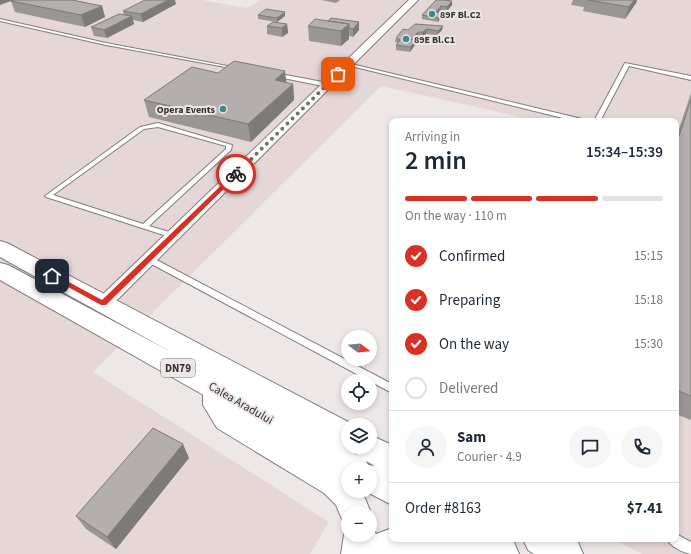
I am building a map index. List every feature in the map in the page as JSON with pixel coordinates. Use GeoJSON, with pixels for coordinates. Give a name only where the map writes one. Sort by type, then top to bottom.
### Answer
{"type":"FeatureCollection","features":[{"type":"Feature","properties":{"kind":"main road","name":"Calea Aradului"},"geometry":{"type":"LineString","coordinates":[[0,248],[341,432]]}},
{"type":"Feature","properties":{"kind":"main road","name":"Calea Aradului"},"geometry":{"type":"LineString","coordinates":[[0,270],[216,389],[343,462]]}},
{"type":"Feature","properties":{"kind":"main road"},"geometry":{"type":"LineString","coordinates":[[216,389],[217,405],[227,419],[335,482],[348,495],[352,506]]}},
{"type":"Feature","properties":{"kind":"main road"},"geometry":{"type":"LineString","coordinates":[[377,452],[389,458]]}},
{"type":"Feature","properties":{"kind":"main road"},"geometry":{"type":"LineString","coordinates":[[377,482],[389,488]]}},
{"type":"Feature","properties":{"kind":"main road"},"geometry":{"type":"LineString","coordinates":[[358,554],[359,542]]}},
{"type":"Feature","properties":{"kind":"main road"},"geometry":{"type":"LineString","coordinates":[[374,554],[383,547],[399,542]]}},
{"type":"Feature","properties":{"kind":"main road"},"geometry":{"type":"LineString","coordinates":[[430,542],[455,554]]}},
{"type":"Feature","properties":{"kind":"main road"},"geometry":{"type":"LineString","coordinates":[[481,542],[502,554]]}},
{"type":"Feature","properties":{"kind":"main road"},"geometry":{"type":"LineString","coordinates":[[544,542],[566,554]]}},
{"type":"Feature","properties":{"kind":"street"},"geometry":{"type":"LineString","coordinates":[[103,304],[414,0]]}},
{"type":"Feature","properties":{"kind":"lane"},"geometry":{"type":"LineString","coordinates":[[0,20],[106,44],[239,68]]}},
{"type":"Feature","properties":{"kind":"lane"},"geometry":{"type":"LineString","coordinates":[[349,64],[570,118]]}},
{"type":"Feature","properties":{"kind":"lane"},"geometry":{"type":"LineString","coordinates":[[599,118],[627,64],[691,78]]}},
{"type":"Feature","properties":{"kind":"lane"},"geometry":{"type":"LineString","coordinates":[[270,74],[328,85]]}},
{"type":"Feature","properties":{"kind":"lane"},"geometry":{"type":"LineString","coordinates":[[144,227],[229,149],[229,144],[158,126],[142,128],[48,196],[144,227],[173,236]]}},
{"type":"Feature","properties":{"kind":"lane"},"geometry":{"type":"LineString","coordinates":[[149,258],[389,386]]}},
{"type":"Feature","properties":{"kind":"lane"},"geometry":{"type":"LineString","coordinates":[[678,542],[691,549]]}},
{"type":"Feature","properties":{"kind":"shaded area"},"geometry":{"type":"Polygon","coordinates":[[[0,0],[202,0],[247,8],[260,0],[691,0],[691,554],[642,554],[619,542],[679,542],[679,118],[525,118],[381,86],[93,372],[329,522],[310,554],[0,554],[0,0]]]}},
{"type":"Feature","properties":{"kind":"building"},"geometry":{"type":"Polygon","coordinates":[[[72,0],[102,6],[81,15],[11,1],[72,0]]]}},
{"type":"Feature","properties":{"kind":"building"},"geometry":{"type":"Polygon","coordinates":[[[145,0],[168,0],[141,14],[123,11],[145,0]]]}},
{"type":"Feature","properties":{"kind":"building"},"geometry":{"type":"Polygon","coordinates":[[[436,0],[452,1],[447,7],[441,6],[436,12],[442,13],[438,18],[422,15],[436,0]]]}},
{"type":"Feature","properties":{"kind":"building"},"geometry":{"type":"Polygon","coordinates":[[[588,0],[634,0],[629,7],[588,0]]]}},
{"type":"Feature","properties":{"kind":"building"},"geometry":{"type":"Polygon","coordinates":[[[266,9],[285,12],[277,18],[258,15],[266,9]]]}},
{"type":"Feature","properties":{"kind":"building"},"geometry":{"type":"Polygon","coordinates":[[[119,14],[132,16],[104,30],[91,27],[119,14]]]}},
{"type":"Feature","properties":{"kind":"building"},"geometry":{"type":"Polygon","coordinates":[[[331,18],[359,22],[353,29],[349,28],[349,24],[328,21],[331,18]]]}},
{"type":"Feature","properties":{"kind":"building"},"geometry":{"type":"Polygon","coordinates":[[[315,19],[349,24],[341,31],[308,26],[315,19]]]}},
{"type":"Feature","properties":{"kind":"building"},"geometry":{"type":"Polygon","coordinates":[[[273,22],[287,24],[282,28],[267,26],[273,22]]]}},
{"type":"Feature","properties":{"kind":"building"},"geometry":{"type":"Polygon","coordinates":[[[415,24],[443,26],[438,31],[427,29],[423,32],[418,32],[411,40],[416,41],[410,47],[396,45],[400,40],[396,38],[403,29],[408,30],[415,24]]]}},
{"type":"Feature","properties":{"kind":"building"},"geometry":{"type":"Polygon","coordinates":[[[234,61],[285,71],[275,80],[293,84],[248,124],[144,100],[192,67],[218,73],[234,61]]]}},
{"type":"Feature","properties":{"kind":"building"},"geometry":{"type":"Polygon","coordinates":[[[691,99],[691,396],[679,391],[679,136],[691,99]]]}},
{"type":"Feature","properties":{"kind":"building"},"geometry":{"type":"Polygon","coordinates":[[[153,428],[183,444],[107,537],[76,516],[153,428]]]}},
{"type":"Feature","properties":{"kind":"way so far"},"geometry":{"type":"LineString","coordinates":[[236,174],[338,74]]}},
{"type":"Feature","properties":{"kind":"place","name":"89F Bl.C2"},"geometry":{"type":"Point","coordinates":[432,14]}},
{"type":"Feature","properties":{"kind":"place","name":"89E Bl.C1"},"geometry":{"type":"Point","coordinates":[406,39]}},
{"type":"Feature","properties":{"kind":"place","name":"Opera Events"},"geometry":{"type":"Point","coordinates":[223,109]}},
{"type":"Feature","properties":{"kind":"route"},"geometry":{"type":"LineString","coordinates":[[52,276],[103,304],[236,174]]}}]}
